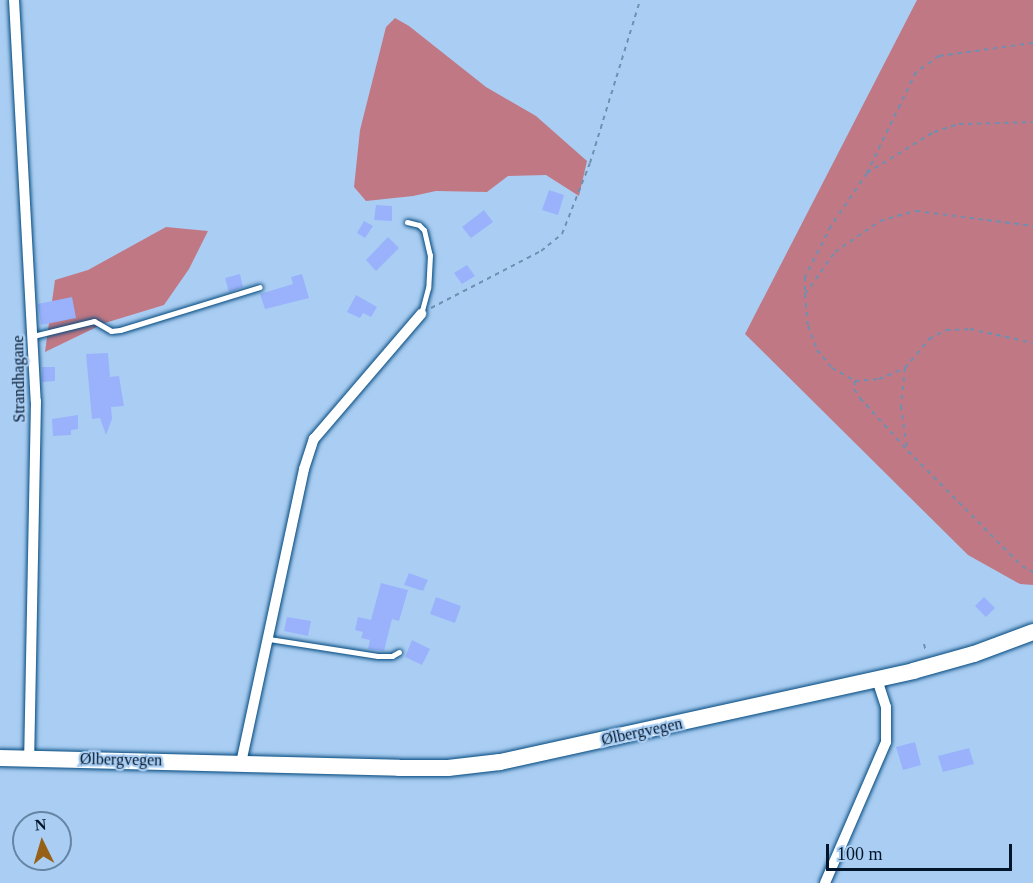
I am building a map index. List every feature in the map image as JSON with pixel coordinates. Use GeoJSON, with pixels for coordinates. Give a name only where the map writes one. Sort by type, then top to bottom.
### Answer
{"type":"FeatureCollection","features":[{"type":"Feature","properties":{"kind":"main road","name":"Ølbergvegen"},"geometry":{"type":"LineString","coordinates":[[0,758],[399,768],[448,768],[500,762],[877,680],[974,654],[1033,632]]}},
{"type":"Feature","properties":{"kind":"street","name":"Strandhagane"},"geometry":{"type":"LineString","coordinates":[[14,0],[36,401],[29,758]]}},
{"type":"Feature","properties":{"kind":"street"},"geometry":{"type":"LineString","coordinates":[[241,764],[304,469],[314,439],[421,314]]}},
{"type":"Feature","properties":{"kind":"street"},"geometry":{"type":"LineString","coordinates":[[825,883],[886,742],[886,708],[877,680]]}},
{"type":"Feature","properties":{"kind":"lane"},"geometry":{"type":"LineString","coordinates":[[407,222],[419,225],[424,230],[430,255],[428,288],[421,314]]}},
{"type":"Feature","properties":{"kind":"lane"},"geometry":{"type":"LineString","coordinates":[[33,336],[94,321],[111,332],[260,287]]}},
{"type":"Feature","properties":{"kind":"lane"},"geometry":{"type":"LineString","coordinates":[[268,639],[378,656],[392,656],[399,652]]}},
{"type":"Feature","properties":{"kind":"path"},"geometry":{"type":"LineString","coordinates":[[421,314],[541,252],[562,234],[590,163],[640,0]]}},
{"type":"Feature","properties":{"kind":"path"},"geometry":{"type":"LineString","coordinates":[[1033,43],[939,56],[916,72],[867,173],[831,226],[805,278],[808,326],[817,350],[832,368],[855,381],[879,380],[904,369],[929,339],[946,330],[970,329],[1033,343]]}},
{"type":"Feature","properties":{"kind":"path"},"geometry":{"type":"LineString","coordinates":[[867,173],[934,132],[959,124],[1033,122]]}},
{"type":"Feature","properties":{"kind":"path"},"geometry":{"type":"LineString","coordinates":[[805,294],[835,252],[880,221],[916,211],[1033,226]]}},
{"type":"Feature","properties":{"kind":"path"},"geometry":{"type":"LineString","coordinates":[[904,369],[901,406],[908,452]]}},
{"type":"Feature","properties":{"kind":"path"},"geometry":{"type":"LineString","coordinates":[[855,381],[854,389],[860,398],[908,452],[1023,566],[1033,572]]}},
{"type":"Feature","properties":{"kind":"shaded area"},"geometry":{"type":"Polygon","coordinates":[[[917,0],[1033,0],[1033,585],[1020,584],[968,555],[745,334],[917,0]]]}},
{"type":"Feature","properties":{"kind":"shaded area"},"geometry":{"type":"Polygon","coordinates":[[[395,18],[409,26],[486,87],[536,116],[587,161],[579,196],[546,175],[508,176],[487,192],[436,191],[366,201],[354,187],[360,130],[386,27],[395,18]]]}},
{"type":"Feature","properties":{"kind":"shaded area"},"geometry":{"type":"Polygon","coordinates":[[[166,227],[208,231],[189,269],[164,305],[105,323],[45,352],[55,280],[88,270],[166,227]]]}},
{"type":"Feature","properties":{"kind":"building"},"geometry":{"type":"Polygon","coordinates":[[[549,190],[564,195],[558,215],[542,210],[549,190]]]}},
{"type":"Feature","properties":{"kind":"building"},"geometry":{"type":"Polygon","coordinates":[[[376,205],[392,206],[392,221],[374,220],[376,205]]]}},
{"type":"Feature","properties":{"kind":"building"},"geometry":{"type":"Polygon","coordinates":[[[484,210],[493,222],[471,238],[462,227],[484,210]]]}},
{"type":"Feature","properties":{"kind":"building"},"geometry":{"type":"Polygon","coordinates":[[[364,221],[373,226],[365,238],[357,233],[364,221]]]}},
{"type":"Feature","properties":{"kind":"building"},"geometry":{"type":"Polygon","coordinates":[[[388,237],[399,248],[376,271],[366,260],[388,237]]]}},
{"type":"Feature","properties":{"kind":"building"},"geometry":{"type":"Polygon","coordinates":[[[467,265],[475,276],[462,284],[454,273],[467,265]]]}},
{"type":"Feature","properties":{"kind":"building"},"geometry":{"type":"Polygon","coordinates":[[[240,274],[243,287],[229,292],[225,278],[240,274]]]}},
{"type":"Feature","properties":{"kind":"building"},"geometry":{"type":"Polygon","coordinates":[[[302,274],[309,298],[265,309],[260,294],[293,284],[291,277],[302,274]]]}},
{"type":"Feature","properties":{"kind":"building"},"geometry":{"type":"Polygon","coordinates":[[[356,295],[377,307],[371,317],[363,313],[360,318],[347,312],[356,295]]]}},
{"type":"Feature","properties":{"kind":"building"},"geometry":{"type":"Polygon","coordinates":[[[72,297],[76,318],[41,325],[38,304],[72,297]]]}},
{"type":"Feature","properties":{"kind":"building"},"geometry":{"type":"Polygon","coordinates":[[[108,353],[110,377],[119,376],[124,406],[111,407],[112,419],[106,435],[100,418],[92,419],[86,354],[108,353]]]}},
{"type":"Feature","properties":{"kind":"building"},"geometry":{"type":"Polygon","coordinates":[[[42,367],[55,367],[55,381],[42,382],[42,367]]]}},
{"type":"Feature","properties":{"kind":"building"},"geometry":{"type":"Polygon","coordinates":[[[78,415],[78,429],[71,430],[71,435],[53,436],[52,419],[78,415]]]}},
{"type":"Feature","properties":{"kind":"building"},"geometry":{"type":"Polygon","coordinates":[[[409,573],[428,580],[423,591],[404,585],[409,573]]]}},
{"type":"Feature","properties":{"kind":"building"},"geometry":{"type":"Polygon","coordinates":[[[381,583],[408,590],[399,621],[392,619],[384,651],[368,649],[370,640],[361,638],[363,632],[355,630],[358,617],[371,620],[381,583]]]}},
{"type":"Feature","properties":{"kind":"building"},"geometry":{"type":"Polygon","coordinates":[[[436,597],[461,606],[455,623],[430,614],[436,597]]]}},
{"type":"Feature","properties":{"kind":"building"},"geometry":{"type":"Polygon","coordinates":[[[984,597],[995,608],[986,617],[975,606],[984,597]]]}},
{"type":"Feature","properties":{"kind":"building"},"geometry":{"type":"Polygon","coordinates":[[[287,617],[311,621],[308,636],[284,631],[287,617]]]}},
{"type":"Feature","properties":{"kind":"building"},"geometry":{"type":"Polygon","coordinates":[[[412,640],[430,649],[422,665],[405,657],[412,640]]]}},
{"type":"Feature","properties":{"kind":"building"},"geometry":{"type":"Polygon","coordinates":[[[915,742],[921,765],[903,770],[896,747],[915,742]]]}},
{"type":"Feature","properties":{"kind":"building"},"geometry":{"type":"Polygon","coordinates":[[[969,748],[974,764],[943,772],[938,756],[969,748]]]}}]}
